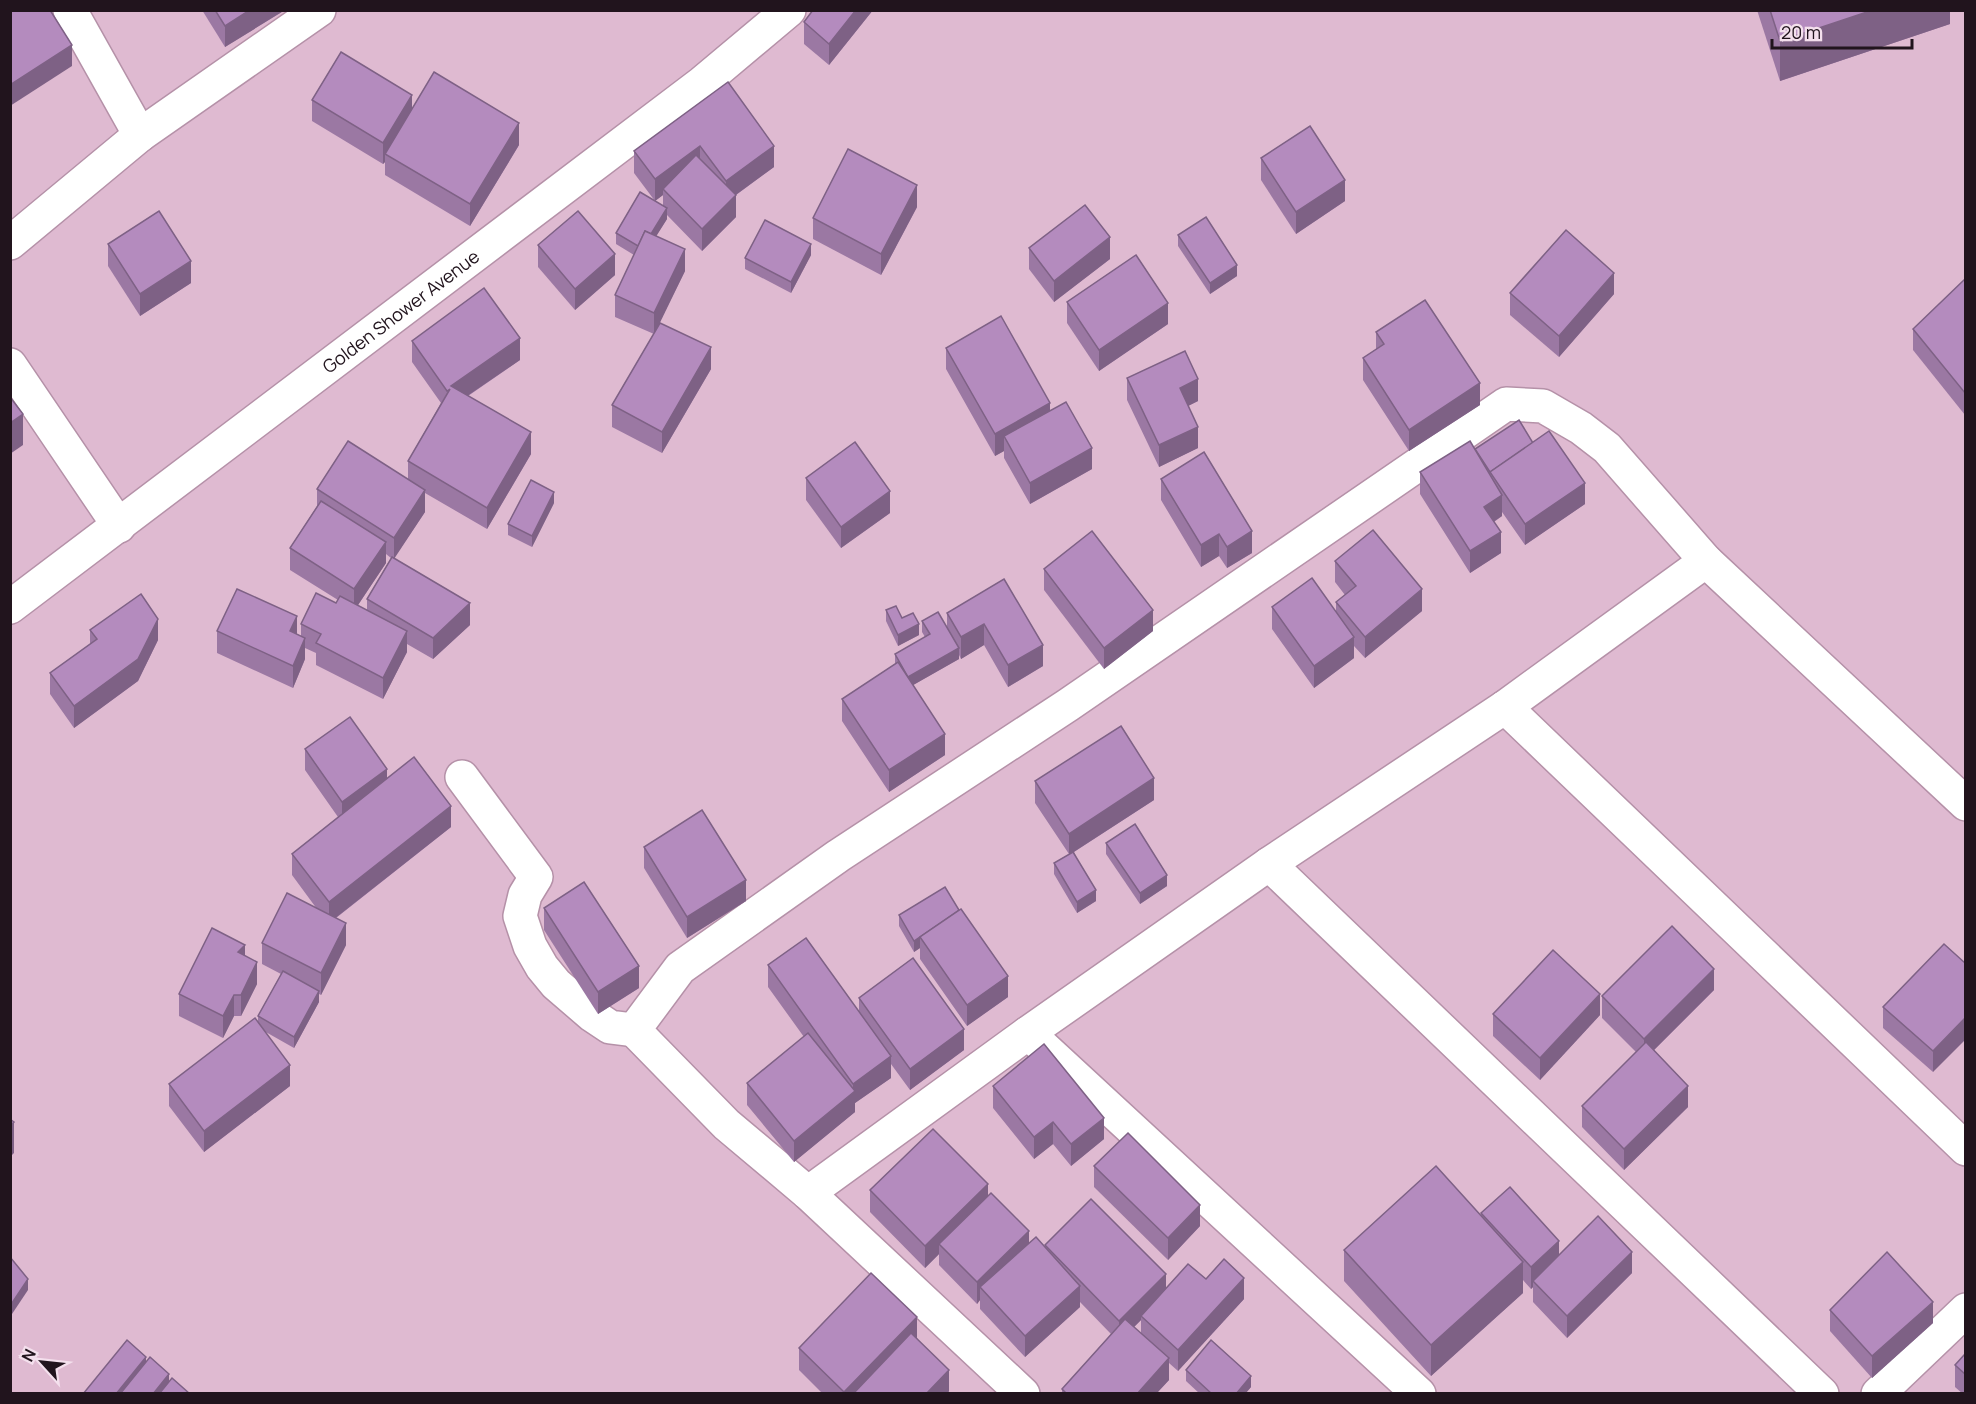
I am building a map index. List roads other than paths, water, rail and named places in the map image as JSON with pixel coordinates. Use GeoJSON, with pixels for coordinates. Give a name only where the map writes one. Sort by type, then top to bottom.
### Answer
{"type":"FeatureCollection","features":[{"type":"Feature","properties":{"kind":"street"},"geometry":{"type":"LineString","coordinates":[[70,10],[140,135]]}},
{"type":"Feature","properties":{"kind":"street"},"geometry":{"type":"LineString","coordinates":[[10,243],[140,135],[319,10]]}},
{"type":"Feature","properties":{"kind":"street","name":"Golden Shower Avenue"},"geometry":{"type":"LineString","coordinates":[[10,607],[702,83],[789,10]]}},
{"type":"Feature","properties":{"kind":"street"},"geometry":{"type":"LineString","coordinates":[[10,365],[119,526]]}},
{"type":"Feature","properties":{"kind":"street"},"geometry":{"type":"LineString","coordinates":[[634,1030],[680,968],[838,856],[1068,705],[1506,404],[1543,406],[1581,428],[1607,448],[1706,561],[1965,804]]}},
{"type":"Feature","properties":{"kind":"street"},"geometry":{"type":"LineString","coordinates":[[808,1193],[1028,1033],[1269,864],[1505,707],[1706,561]]}},
{"type":"Feature","properties":{"kind":"street"},"geometry":{"type":"LineString","coordinates":[[1505,707],[1965,1149]]}},
{"type":"Feature","properties":{"kind":"street"},"geometry":{"type":"LineString","coordinates":[[462,777],[536,877],[525,895],[520,916],[530,946],[555,984],[610,1027],[634,1030],[726,1124],[808,1193],[1023,1394]]}},
{"type":"Feature","properties":{"kind":"street"},"geometry":{"type":"LineString","coordinates":[[1269,864],[1822,1394]]}},
{"type":"Feature","properties":{"kind":"street"},"geometry":{"type":"LineString","coordinates":[[1028,1033],[1419,1394]]}},
{"type":"Feature","properties":{"kind":"street"},"geometry":{"type":"LineString","coordinates":[[1878,1394],[1965,1310]]}}]}
